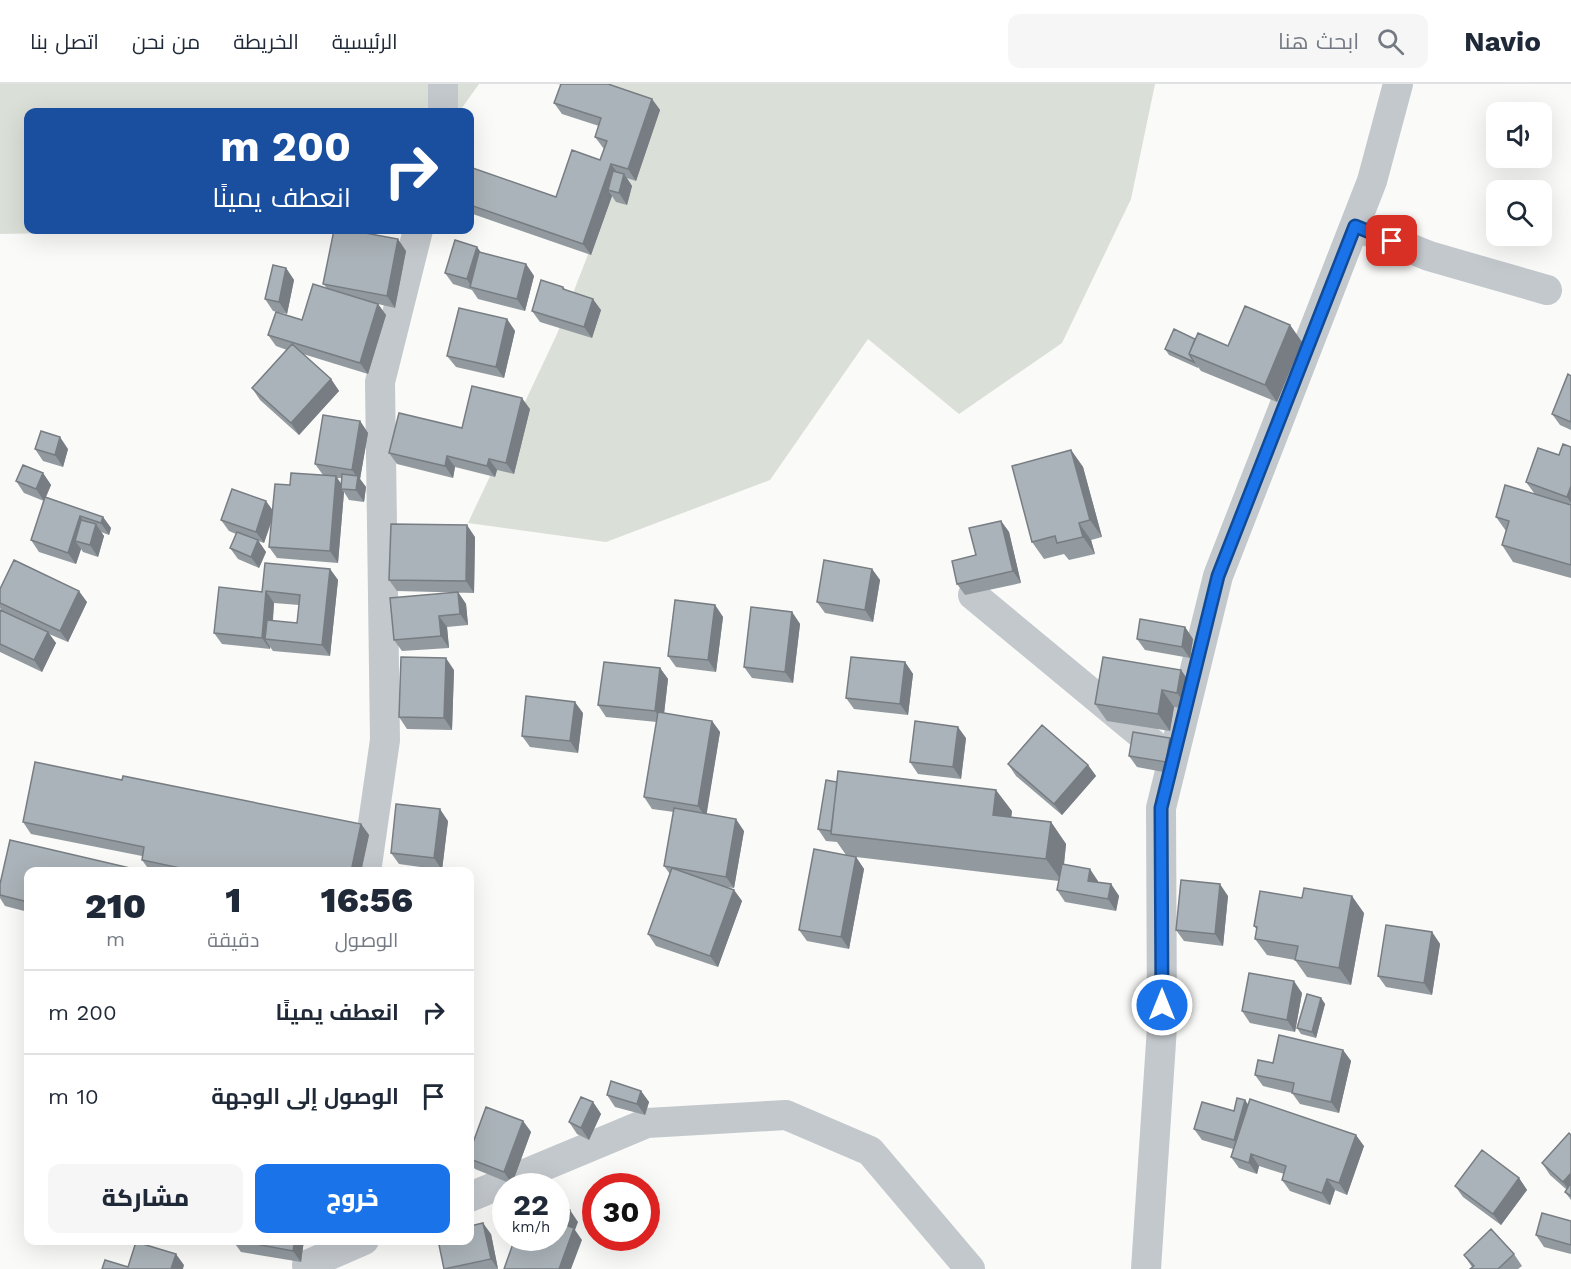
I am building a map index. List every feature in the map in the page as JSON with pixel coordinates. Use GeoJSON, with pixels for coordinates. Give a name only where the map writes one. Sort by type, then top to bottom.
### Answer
{"type":"FeatureCollection","features":[{"type":"Feature","properties":{"kind":"street"},"geometry":{"type":"LineString","coordinates":[[443,84],[443,108]]}},
{"type":"Feature","properties":{"kind":"street"},"geometry":{"type":"LineString","coordinates":[[1146,1269],[1162,1027],[1161,808],[1218,576],[1372,181],[1398,84]]}},
{"type":"Feature","properties":{"kind":"street"},"geometry":{"type":"LineString","coordinates":[[1355,226],[1429,256],[1546,290]]}},
{"type":"Feature","properties":{"kind":"street"},"geometry":{"type":"LineString","coordinates":[[367,867],[385,740],[380,382],[416,234]]}},
{"type":"Feature","properties":{"kind":"street"},"geometry":{"type":"LineString","coordinates":[[973,595],[1173,761]]}},
{"type":"Feature","properties":{"kind":"street"},"geometry":{"type":"LineString","coordinates":[[474,1195],[646,1123],[786,1115],[870,1151],[970,1269]]}},
{"type":"Feature","properties":{"kind":"street"},"geometry":{"type":"LineString","coordinates":[[308,1258],[348,1245]]}},
{"type":"Feature","properties":{"kind":"shaded area"},"geometry":{"type":"Polygon","coordinates":[[[0,84],[479,84],[462,108],[24,108],[24,233],[0,234],[0,84]]]}},
{"type":"Feature","properties":{"kind":"shaded area"},"geometry":{"type":"Polygon","coordinates":[[[557,84],[1155,84],[1131,199],[1062,343],[959,414],[868,339],[770,480],[606,542],[468,523],[557,334],[643,114],[557,84]]]}},
{"type":"Feature","properties":{"kind":"building"},"geometry":{"type":"Polygon","coordinates":[[[561,84],[608,84],[652,99],[628,169],[611,164],[583,244],[474,206],[474,168],[556,197],[572,150],[600,160],[607,141],[595,137],[601,118],[554,103],[561,84]]]}},
{"type":"Feature","properties":{"kind":"building"},"geometry":{"type":"Polygon","coordinates":[[[613,171],[624,174],[619,193],[608,190],[613,171]]]}},
{"type":"Feature","properties":{"kind":"building"},"geometry":{"type":"Polygon","coordinates":[[[333,234],[371,234],[398,239],[387,296],[323,284],[333,234]]]}},
{"type":"Feature","properties":{"kind":"building"},"geometry":{"type":"Polygon","coordinates":[[[455,240],[477,247],[467,279],[445,273],[455,240]]]}},
{"type":"Feature","properties":{"kind":"building"},"geometry":{"type":"Polygon","coordinates":[[[479,252],[526,264],[517,299],[470,287],[479,252]]]}},
{"type":"Feature","properties":{"kind":"building"},"geometry":{"type":"Polygon","coordinates":[[[273,265],[286,268],[279,302],[265,299],[273,265]]]}},
{"type":"Feature","properties":{"kind":"building"},"geometry":{"type":"Polygon","coordinates":[[[541,280],[593,299],[584,327],[532,311],[541,280]]]}},
{"type":"Feature","properties":{"kind":"building"},"geometry":{"type":"Polygon","coordinates":[[[313,284],[378,304],[360,363],[268,335],[276,312],[302,320],[313,284]]]}},
{"type":"Feature","properties":{"kind":"building"},"geometry":{"type":"Polygon","coordinates":[[[1245,306],[1290,325],[1265,385],[1189,354],[1198,333],[1228,346],[1245,306]]]}},
{"type":"Feature","properties":{"kind":"building"},"geometry":{"type":"Polygon","coordinates":[[[459,308],[507,319],[496,367],[447,356],[459,308]]]}},
{"type":"Feature","properties":{"kind":"building"},"geometry":{"type":"Polygon","coordinates":[[[1174,329],[1195,339],[1189,354],[1194,362],[1165,349],[1174,329]]]}},
{"type":"Feature","properties":{"kind":"building"},"geometry":{"type":"Polygon","coordinates":[[[292,344],[331,379],[291,423],[252,388],[292,344]]]}},
{"type":"Feature","properties":{"kind":"building"},"geometry":{"type":"Polygon","coordinates":[[[1568,374],[1571,376],[1571,422],[1552,414],[1568,374]]]}},
{"type":"Feature","properties":{"kind":"building"},"geometry":{"type":"Polygon","coordinates":[[[472,386],[522,398],[506,463],[489,459],[487,466],[447,456],[445,466],[389,453],[399,413],[462,428],[472,386]]]}},
{"type":"Feature","properties":{"kind":"building"},"geometry":{"type":"Polygon","coordinates":[[[323,415],[360,421],[352,470],[315,464],[323,415]]]}},
{"type":"Feature","properties":{"kind":"building"},"geometry":{"type":"Polygon","coordinates":[[[41,431],[60,437],[55,455],[35,449],[41,431]]]}},
{"type":"Feature","properties":{"kind":"building"},"geometry":{"type":"Polygon","coordinates":[[[1563,444],[1571,447],[1571,486],[1567,497],[1526,482],[1538,448],[1559,455],[1563,444]]]}},
{"type":"Feature","properties":{"kind":"building"},"geometry":{"type":"Polygon","coordinates":[[[1071,450],[1090,520],[1079,523],[1083,537],[1057,543],[1055,536],[1032,542],[1012,466],[1071,450]]]}},
{"type":"Feature","properties":{"kind":"building"},"geometry":{"type":"Polygon","coordinates":[[[23,465],[43,473],[36,489],[16,481],[23,465]]]}},
{"type":"Feature","properties":{"kind":"building"},"geometry":{"type":"Polygon","coordinates":[[[291,473],[336,476],[330,551],[269,547],[275,484],[290,485],[291,473]]]}},
{"type":"Feature","properties":{"kind":"building"},"geometry":{"type":"Polygon","coordinates":[[[342,474],[358,476],[356,490],[341,489],[342,474]]]}},
{"type":"Feature","properties":{"kind":"building"},"geometry":{"type":"Polygon","coordinates":[[[1505,485],[1571,505],[1571,565],[1502,545],[1509,521],[1496,517],[1505,485]]]}},
{"type":"Feature","properties":{"kind":"building"},"geometry":{"type":"Polygon","coordinates":[[[232,489],[266,501],[256,532],[221,520],[232,489]]]}},
{"type":"Feature","properties":{"kind":"building"},"geometry":{"type":"Polygon","coordinates":[[[45,497],[103,517],[101,523],[80,516],[68,553],[31,540],[45,497]]]}},
{"type":"Feature","properties":{"kind":"building"},"geometry":{"type":"Polygon","coordinates":[[[81,520],[96,524],[90,545],[75,541],[81,520]]]}},
{"type":"Feature","properties":{"kind":"building"},"geometry":{"type":"Polygon","coordinates":[[[1001,521],[1013,571],[957,584],[952,561],[976,555],[969,528],[1001,521]]]}},
{"type":"Feature","properties":{"kind":"building"},"geometry":{"type":"Polygon","coordinates":[[[391,524],[467,525],[466,581],[389,580],[391,524]]]}},
{"type":"Feature","properties":{"kind":"building"},"geometry":{"type":"Polygon","coordinates":[[[237,532],[258,540],[251,557],[230,548],[237,532]]]}},
{"type":"Feature","properties":{"kind":"building"},"geometry":{"type":"Polygon","coordinates":[[[14,560],[79,591],[60,631],[0,603],[0,589],[14,560]]]}},
{"type":"Feature","properties":{"kind":"building"},"geometry":{"type":"Polygon","coordinates":[[[824,560],[872,569],[865,610],[817,602],[824,560]]]}},
{"type":"Feature","properties":{"kind":"building"},"geometry":{"type":"Polygon","coordinates":[[[265,563],[330,569],[322,645],[265,639],[267,620],[297,623],[300,595],[266,591],[262,638],[214,633],[219,587],[262,592],[265,563]]]}},
{"type":"Feature","properties":{"kind":"building"},"geometry":{"type":"Polygon","coordinates":[[[458,592],[460,614],[439,616],[441,636],[394,640],[390,598],[458,592]]]}},
{"type":"Feature","properties":{"kind":"building"},"geometry":{"type":"Polygon","coordinates":[[[675,600],[715,605],[708,660],[668,656],[675,600]]]}},
{"type":"Feature","properties":{"kind":"building"},"geometry":{"type":"Polygon","coordinates":[[[751,607],[792,612],[785,672],[744,667],[751,607]]]}},
{"type":"Feature","properties":{"kind":"building"},"geometry":{"type":"Polygon","coordinates":[[[0,610],[48,632],[34,660],[0,644],[0,610]]]}},
{"type":"Feature","properties":{"kind":"building"},"geometry":{"type":"Polygon","coordinates":[[[1140,619],[1185,627],[1182,647],[1137,639],[1140,619]]]}},
{"type":"Feature","properties":{"kind":"building"},"geometry":{"type":"Polygon","coordinates":[[[401,657],[446,658],[444,718],[399,717],[401,657]]]}},
{"type":"Feature","properties":{"kind":"building"},"geometry":{"type":"Polygon","coordinates":[[[851,657],[905,662],[900,704],[846,698],[851,657]]]}},
{"type":"Feature","properties":{"kind":"building"},"geometry":{"type":"Polygon","coordinates":[[[1103,657],[1181,670],[1177,693],[1162,690],[1158,714],[1095,704],[1103,657]]]}},
{"type":"Feature","properties":{"kind":"building"},"geometry":{"type":"Polygon","coordinates":[[[604,662],[660,668],[655,711],[598,705],[604,662]]]}},
{"type":"Feature","properties":{"kind":"building"},"geometry":{"type":"Polygon","coordinates":[[[526,696],[575,702],[570,741],[522,736],[526,696]]]}},
{"type":"Feature","properties":{"kind":"building"},"geometry":{"type":"Polygon","coordinates":[[[658,712],[712,721],[698,806],[644,797],[658,712]]]}},
{"type":"Feature","properties":{"kind":"building"},"geometry":{"type":"Polygon","coordinates":[[[915,721],[958,727],[953,767],[910,762],[915,721]]]}},
{"type":"Feature","properties":{"kind":"building"},"geometry":{"type":"Polygon","coordinates":[[[1042,725],[1088,765],[1054,804],[1008,764],[1042,725]]]}},
{"type":"Feature","properties":{"kind":"building"},"geometry":{"type":"Polygon","coordinates":[[[1133,732],[1170,738],[1166,762],[1129,756],[1133,732]]]}},
{"type":"Feature","properties":{"kind":"building"},"geometry":{"type":"Polygon","coordinates":[[[35,762],[122,780],[123,776],[361,824],[352,867],[175,867],[142,860],[144,847],[23,822],[35,762]]]}},
{"type":"Feature","properties":{"kind":"building"},"geometry":{"type":"Polygon","coordinates":[[[838,771],[996,790],[993,815],[1051,822],[1046,859],[831,834],[838,771]]]}},
{"type":"Feature","properties":{"kind":"building"},"geometry":{"type":"Polygon","coordinates":[[[826,780],[837,782],[831,831],[818,829],[826,780]]]}},
{"type":"Feature","properties":{"kind":"building"},"geometry":{"type":"Polygon","coordinates":[[[396,804],[440,809],[434,858],[391,853],[396,804]]]}},
{"type":"Feature","properties":{"kind":"building"},"geometry":{"type":"Polygon","coordinates":[[[674,808],[736,819],[726,877],[664,866],[674,808]]]}},
{"type":"Feature","properties":{"kind":"building"},"geometry":{"type":"Polygon","coordinates":[[[10,840],[126,867],[24,867],[24,901],[0,895],[0,884],[10,840]]]}},
{"type":"Feature","properties":{"kind":"building"},"geometry":{"type":"Polygon","coordinates":[[[814,849],[856,857],[841,937],[799,930],[814,849]]]}},
{"type":"Feature","properties":{"kind":"building"},"geometry":{"type":"Polygon","coordinates":[[[1062,864],[1090,869],[1088,881],[1111,884],[1108,899],[1057,890],[1062,864]]]}},
{"type":"Feature","properties":{"kind":"building"},"geometry":{"type":"Polygon","coordinates":[[[672,868],[734,890],[710,956],[648,934],[672,868]]]}},
{"type":"Feature","properties":{"kind":"building"},"geometry":{"type":"Polygon","coordinates":[[[1181,880],[1220,884],[1215,934],[1176,930],[1181,880]]]}},
{"type":"Feature","properties":{"kind":"building"},"geometry":{"type":"Polygon","coordinates":[[[1304,888],[1352,896],[1339,968],[1295,960],[1298,946],[1255,939],[1257,927],[1254,926],[1260,891],[1302,898],[1304,888]]]}},
{"type":"Feature","properties":{"kind":"building"},"geometry":{"type":"Polygon","coordinates":[[[1386,925],[1432,932],[1424,983],[1378,976],[1386,925]]]}},
{"type":"Feature","properties":{"kind":"building"},"geometry":{"type":"Polygon","coordinates":[[[1249,973],[1294,981],[1287,1020],[1242,1011],[1249,973]]]}},
{"type":"Feature","properties":{"kind":"building"},"geometry":{"type":"Polygon","coordinates":[[[1307,994],[1321,998],[1312,1032],[1297,1028],[1307,994]]]}},
{"type":"Feature","properties":{"kind":"building"},"geometry":{"type":"Polygon","coordinates":[[[1279,1035],[1343,1050],[1331,1102],[1292,1093],[1294,1083],[1255,1075],[1258,1060],[1273,1063],[1279,1035]]]}},
{"type":"Feature","properties":{"kind":"building"},"geometry":{"type":"Polygon","coordinates":[[[611,1081],[641,1091],[637,1104],[607,1095],[611,1081]]]}},
{"type":"Feature","properties":{"kind":"building"},"geometry":{"type":"Polygon","coordinates":[[[581,1097],[593,1102],[581,1128],[569,1122],[581,1097]]]}},
{"type":"Feature","properties":{"kind":"building"},"geometry":{"type":"Polygon","coordinates":[[[1237,1098],[1245,1100],[1234,1140],[1194,1129],[1202,1102],[1234,1111],[1237,1098]]]}},
{"type":"Feature","properties":{"kind":"building"},"geometry":{"type":"Polygon","coordinates":[[[1250,1099],[1356,1135],[1339,1183],[1327,1179],[1322,1193],[1282,1180],[1286,1166],[1251,1154],[1249,1163],[1231,1157],[1250,1099]]]}},
{"type":"Feature","properties":{"kind":"building"},"geometry":{"type":"Polygon","coordinates":[[[486,1107],[523,1121],[504,1172],[474,1161],[474,1140],[486,1107]]]}},
{"type":"Feature","properties":{"kind":"building"},"geometry":{"type":"Polygon","coordinates":[[[1569,1133],[1571,1135],[1571,1173],[1563,1182],[1542,1163],[1569,1133]]]}},
{"type":"Feature","properties":{"kind":"building"},"geometry":{"type":"Polygon","coordinates":[[[1482,1150],[1519,1178],[1493,1214],[1455,1186],[1482,1150]]]}},
{"type":"Feature","properties":{"kind":"building"},"geometry":{"type":"Polygon","coordinates":[[[1571,1183],[1571,1196],[1565,1192],[1571,1183]]]}},
{"type":"Feature","properties":{"kind":"building"},"geometry":{"type":"Polygon","coordinates":[[[1542,1213],[1571,1221],[1571,1245],[1536,1235],[1542,1213]]]}},
{"type":"Feature","properties":{"kind":"building"},"geometry":{"type":"Polygon","coordinates":[[[483,1223],[491,1259],[444,1269],[439,1245],[474,1245],[474,1225],[483,1223]]]}},
{"type":"Feature","properties":{"kind":"building"},"geometry":{"type":"Polygon","coordinates":[[[570,1227],[574,1228],[570,1239],[570,1227]]]}},
{"type":"Feature","properties":{"kind":"building"},"geometry":{"type":"Polygon","coordinates":[[[1491,1229],[1514,1254],[1498,1269],[1470,1269],[1474,1266],[1464,1255],[1491,1229]]]}},
{"type":"Feature","properties":{"kind":"building"},"geometry":{"type":"Polygon","coordinates":[[[135,1245],[146,1245],[176,1254],[171,1269],[102,1269],[105,1260],[128,1267],[135,1245]]]}},
{"type":"Feature","properties":{"kind":"building"},"geometry":{"type":"Polygon","coordinates":[[[260,1245],[294,1245],[293,1251],[260,1245]]]}},
{"type":"Feature","properties":{"kind":"building"},"geometry":{"type":"Polygon","coordinates":[[[510,1251],[566,1251],[559,1269],[504,1269],[510,1251]]]}},
{"type":"Feature","properties":{"kind":"route"},"geometry":{"type":"LineString","coordinates":[[1162,1005],[1161,808],[1218,576],[1355,226],[1392,241]]}}]}
